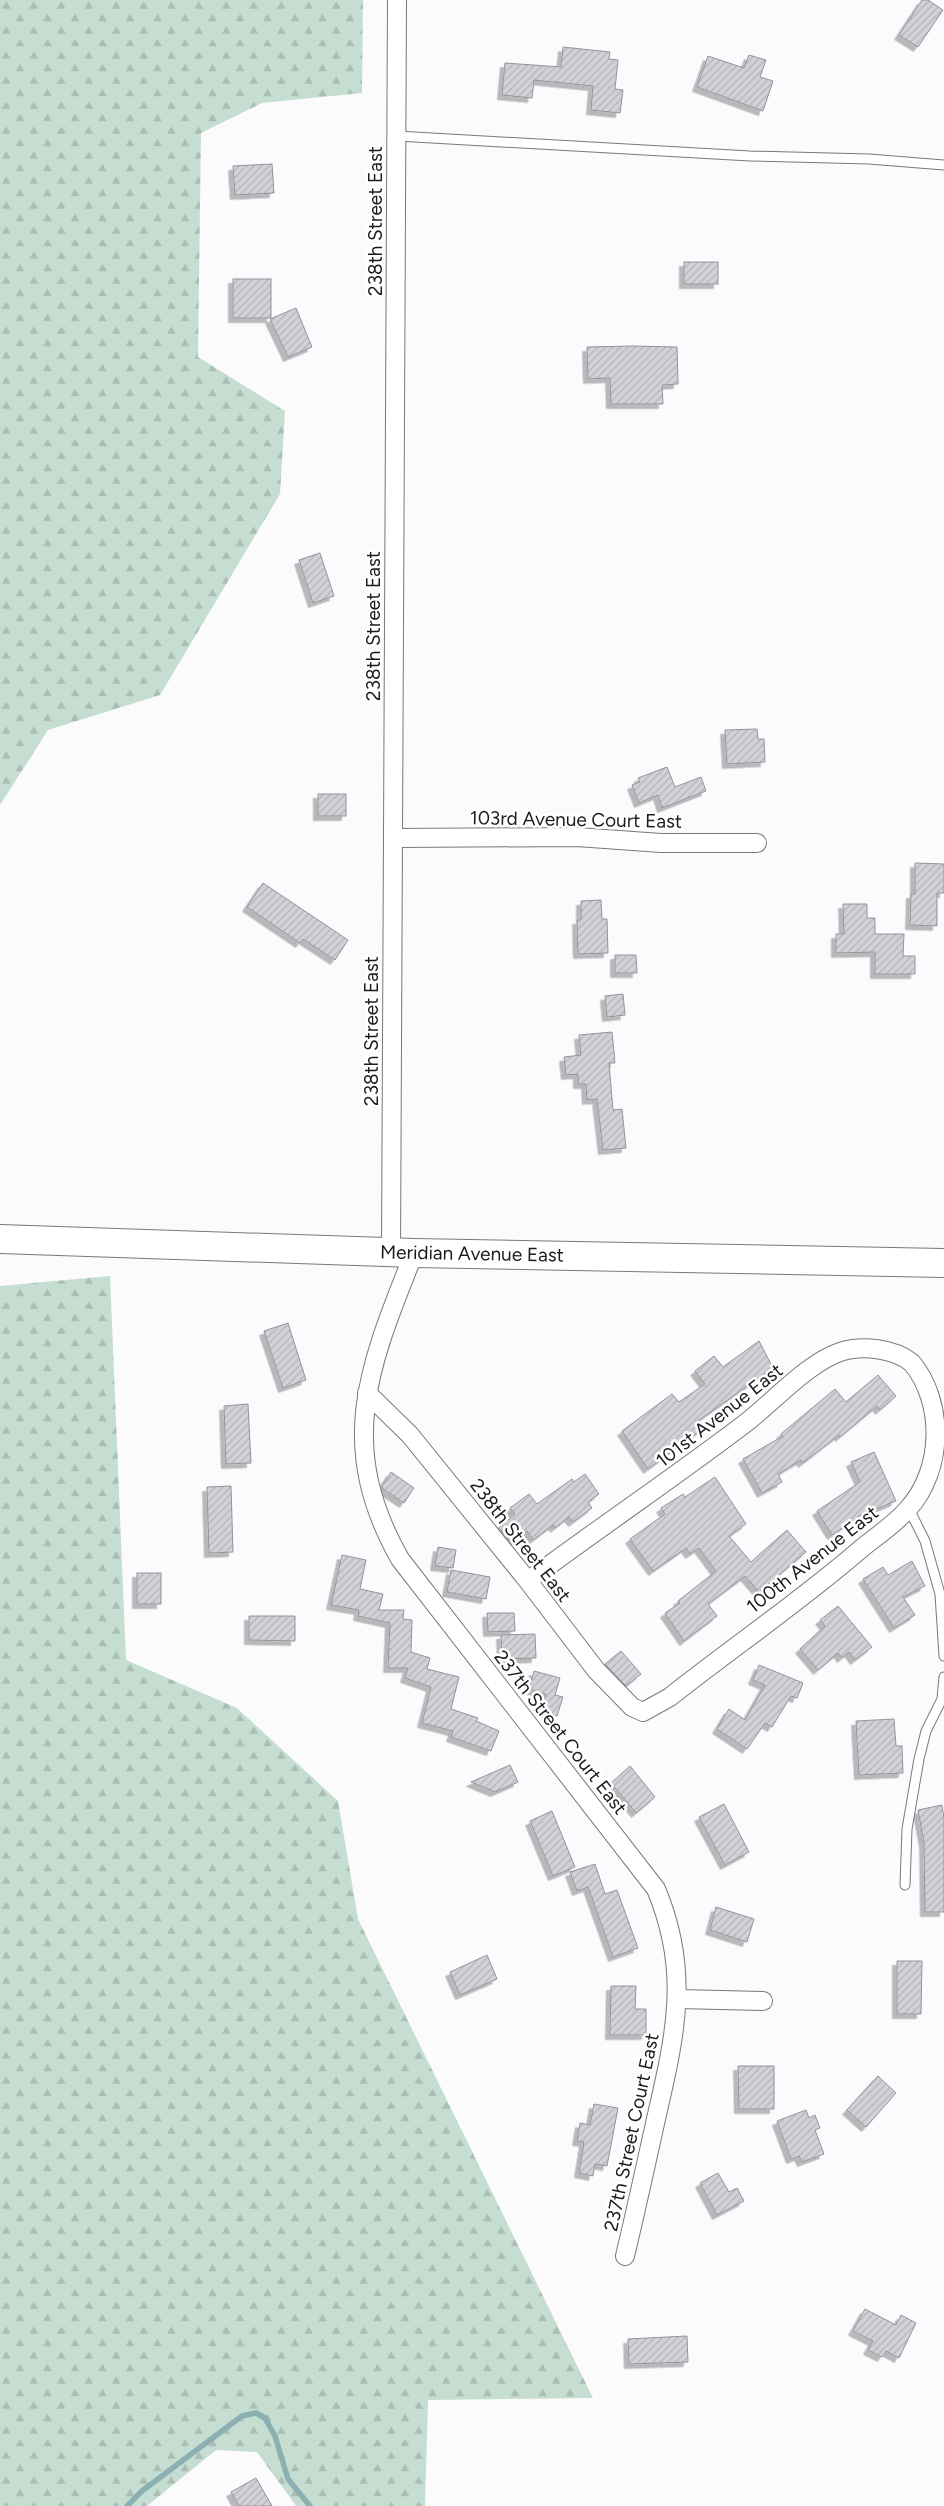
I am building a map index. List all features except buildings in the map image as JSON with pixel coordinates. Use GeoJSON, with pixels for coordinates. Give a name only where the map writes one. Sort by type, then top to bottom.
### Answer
{"type":"FeatureCollection","features":[{"type":"Feature","properties":{"kind":"main road","name":"Meridian Avenue East"},"geometry":{"type":"LineString","coordinates":[[0,1239],[402,1252],[944,1263]]}},
{"type":"Feature","properties":{"kind":"street","name":"238th Street East"},"geometry":{"type":"LineString","coordinates":[[397,0],[394,838],[402,1252]]}},
{"type":"Feature","properties":{"kind":"street","name":"103rd Avenue Court East"},"geometry":{"type":"LineString","coordinates":[[394,838],[577,837],[661,843],[757,843]]}},
{"type":"Feature","properties":{"kind":"street","name":"237th Street Court East"},"geometry":{"type":"LineString","coordinates":[[402,1252],[391,1310],[367,1393],[363,1443],[366,1470],[373,1501],[384,1530],[400,1559],[656,1889],[671,1933],[677,1967],[678,1999],[674,2040],[625,2256]]}},
{"type":"Feature","properties":{"kind":"street","name":"101st Avenue East"},"geometry":{"type":"LineString","coordinates":[[528,1581],[670,1480],[817,1364],[841,1352],[864,1349],[891,1351],[903,1356],[922,1374],[936,1399]]}},
{"type":"Feature","properties":{"kind":"street","name":"238th Street East"},"geometry":{"type":"LineString","coordinates":[[367,1393],[410,1435],[528,1581],[596,1670],[632,1707],[643,1712]]}},
{"type":"Feature","properties":{"kind":"street","name":"100th Avenue East"},"geometry":{"type":"LineString","coordinates":[[643,1712],[670,1697],[833,1573],[909,1509],[934,1470],[940,1450],[942,1430],[936,1399]]}},
{"type":"Feature","properties":{"kind":"street"},"geometry":{"type":"LineString","coordinates":[[678,1999],[764,2001]]}},
{"type":"Feature","properties":{"kind":"lane"},"geometry":{"type":"LineString","coordinates":[[397,136],[750,156],[869,159],[944,165]]}},
{"type":"Feature","properties":{"kind":"lane"},"geometry":{"type":"LineString","coordinates":[[909,1509],[925,1541],[940,1594],[944,1656]]}},
{"type":"Feature","properties":{"kind":"lane"},"geometry":{"type":"LineString","coordinates":[[905,1885],[907,1829],[919,1759],[926,1731],[942,1699],[944,1677]]}},
{"type":"Feature","properties":{"kind":"green space"},"geometry":{"type":"Polygon","coordinates":[[[0,0],[363,0],[362,93],[262,103],[201,133],[198,357],[285,411],[280,494],[160,695],[48,730],[0,805],[0,0]]]}},
{"type":"Feature","properties":{"kind":"green space"},"geometry":{"type":"Polygon","coordinates":[[[110,1276],[126,1660],[237,1708],[338,1801],[358,1919],[593,2398],[428,2400],[425,2506],[296,2506],[257,2452],[216,2450],[147,2506],[0,2506],[0,1286],[110,1276]]]}},
{"type":"Feature","properties":{"kind":"waterway"},"geometry":{"type":"LineString","coordinates":[[127,2506],[142,2491],[242,2416],[256,2413],[265,2418],[275,2436],[288,2479],[310,2506]]}}]}
